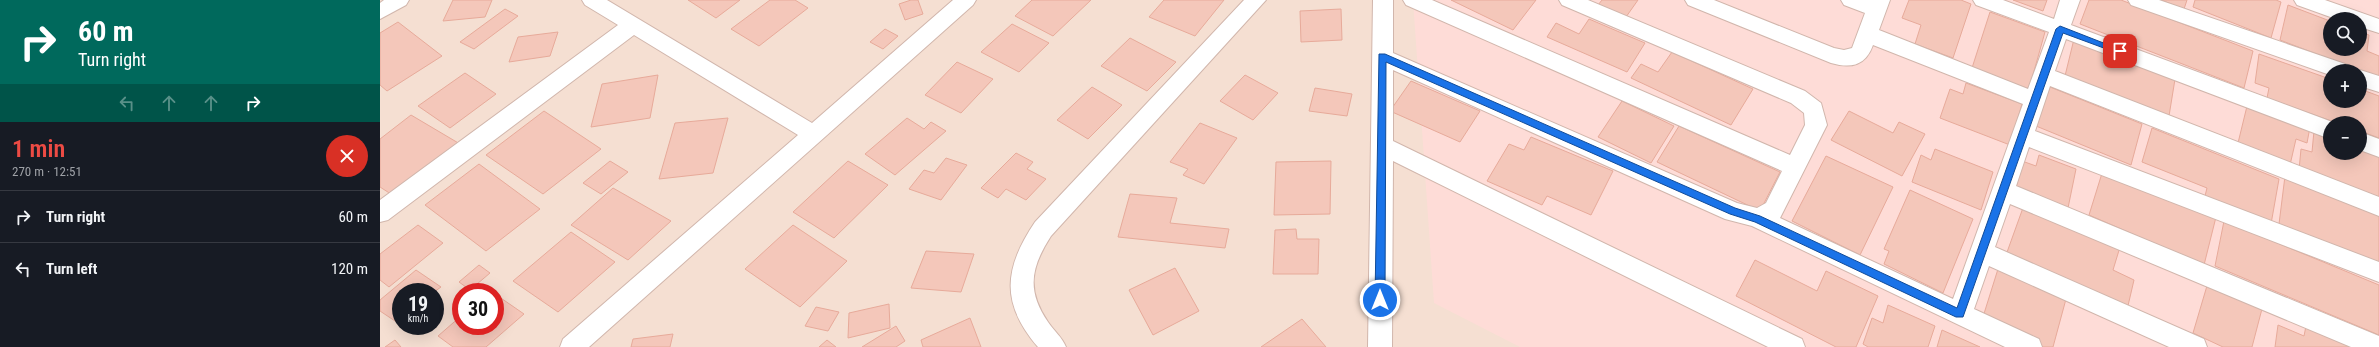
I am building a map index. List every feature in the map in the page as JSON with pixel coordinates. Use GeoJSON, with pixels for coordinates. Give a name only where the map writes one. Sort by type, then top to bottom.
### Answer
{"type":"FeatureCollection","features":[{"type":"Feature","properties":{"kind":"street"},"geometry":{"type":"LineString","coordinates":[[380,12],[399,0]]}},
{"type":"Feature","properties":{"kind":"street"},"geometry":{"type":"LineString","coordinates":[[592,0],[813,134]]}},
{"type":"Feature","properties":{"kind":"street"},"geometry":{"type":"LineString","coordinates":[[572,347],[966,0]]}},
{"type":"Feature","properties":{"kind":"street"},"geometry":{"type":"LineString","coordinates":[[1054,347],[1038,330],[1027,311],[1021,288],[1022,265],[1029,247],[1043,229],[1256,0]]}},
{"type":"Feature","properties":{"kind":"street"},"geometry":{"type":"LineString","coordinates":[[1380,347],[1383,0]]}},
{"type":"Feature","properties":{"kind":"street"},"geometry":{"type":"LineString","coordinates":[[1413,0],[1795,167]]}},
{"type":"Feature","properties":{"kind":"street"},"geometry":{"type":"LineString","coordinates":[[1569,0],[1807,102],[1814,109],[1816,125],[1774,210],[1767,216],[1757,218]]}},
{"type":"Feature","properties":{"kind":"street"},"geometry":{"type":"LineString","coordinates":[[1695,0],[1827,54],[1846,59],[1854,57],[1860,53],[1878,5],[1851,0]]}},
{"type":"Feature","properties":{"kind":"street"},"geometry":{"type":"LineString","coordinates":[[1983,0],[2323,127]]}},
{"type":"Feature","properties":{"kind":"street"},"geometry":{"type":"LineString","coordinates":[[1960,314],[2070,0]]}},
{"type":"Feature","properties":{"kind":"street"},"geometry":{"type":"LineString","coordinates":[[2138,0],[2323,65]]}},
{"type":"Feature","properties":{"kind":"street"},"geometry":{"type":"LineString","coordinates":[[2304,0],[2339,12]]}},
{"type":"Feature","properties":{"kind":"street"},"geometry":{"type":"LineString","coordinates":[[2367,22],[2379,26]]}},
{"type":"Feature","properties":{"kind":"street"},"geometry":{"type":"LineString","coordinates":[[380,213],[633,25]]}},
{"type":"Feature","properties":{"kind":"street"},"geometry":{"type":"LineString","coordinates":[[1867,34],[2035,100]]}},
{"type":"Feature","properties":{"kind":"street"},"geometry":{"type":"LineString","coordinates":[[1382,57],[1733,212],[1757,218],[2030,347]]}},
{"type":"Feature","properties":{"kind":"street"},"geometry":{"type":"LineString","coordinates":[[2044,74],[2379,207]]}},
{"type":"Feature","properties":{"kind":"street"},"geometry":{"type":"LineString","coordinates":[[2367,80],[2379,84]]}},
{"type":"Feature","properties":{"kind":"street"},"geometry":{"type":"LineString","coordinates":[[2023,135],[2379,272]]}},
{"type":"Feature","properties":{"kind":"street"},"geometry":{"type":"LineString","coordinates":[[2367,144],[2379,148]]}},
{"type":"Feature","properties":{"kind":"street"},"geometry":{"type":"LineString","coordinates":[[1381,145],[1793,347]]}},
{"type":"Feature","properties":{"kind":"street"},"geometry":{"type":"LineString","coordinates":[[2003,191],[2378,347]]}},
{"type":"Feature","properties":{"kind":"street"},"geometry":{"type":"LineString","coordinates":[[1982,252],[2195,347]]}},
{"type":"Feature","properties":{"kind":"shaded area"},"geometry":{"type":"Polygon","coordinates":[[[380,0],[2379,0],[2379,347],[380,347],[380,0]]]}},
{"type":"Feature","properties":{"kind":"shaded area"},"geometry":{"type":"Polygon","coordinates":[[[1413,0],[2379,0],[2379,347],[1520,347],[1434,303],[1413,0]]]}},
{"type":"Feature","properties":{"kind":"building"},"geometry":{"type":"Polygon","coordinates":[[[453,0],[492,0],[485,17],[443,21],[453,0]]]}},
{"type":"Feature","properties":{"kind":"building"},"geometry":{"type":"Polygon","coordinates":[[[688,0],[740,0],[716,18],[688,0]]]}},
{"type":"Feature","properties":{"kind":"building"},"geometry":{"type":"Polygon","coordinates":[[[770,0],[795,0],[808,8],[759,46],[731,29],[770,0]]]}},
{"type":"Feature","properties":{"kind":"building"},"geometry":{"type":"Polygon","coordinates":[[[911,0],[918,0],[923,14],[905,20],[899,4],[911,0]]]}},
{"type":"Feature","properties":{"kind":"building"},"geometry":{"type":"Polygon","coordinates":[[[1032,0],[1091,0],[1053,36],[1015,16],[1032,0]]]}},
{"type":"Feature","properties":{"kind":"building"},"geometry":{"type":"Polygon","coordinates":[[[1164,0],[1224,0],[1195,36],[1149,17],[1164,0]]]}},
{"type":"Feature","properties":{"kind":"building"},"geometry":{"type":"Polygon","coordinates":[[[1451,0],[1536,0],[1513,30],[1451,0]]]}},
{"type":"Feature","properties":{"kind":"building"},"geometry":{"type":"Polygon","coordinates":[[[1602,0],[1638,0],[1626,17],[1598,5],[1602,0]]]}},
{"type":"Feature","properties":{"kind":"building"},"geometry":{"type":"Polygon","coordinates":[[[1909,0],[1961,0],[1971,4],[1953,58],[1915,44],[1921,25],[1902,18],[1909,0]]]}},
{"type":"Feature","properties":{"kind":"building"},"geometry":{"type":"Polygon","coordinates":[[[2013,0],[2047,0],[2043,11],[2013,0]]]}},
{"type":"Feature","properties":{"kind":"building"},"geometry":{"type":"Polygon","coordinates":[[[2089,0],[2121,0],[2253,51],[2244,88],[2080,24],[2089,0]]]}},
{"type":"Feature","properties":{"kind":"building"},"geometry":{"type":"Polygon","coordinates":[[[2161,0],[2187,0],[2184,9],[2161,0]]]}},
{"type":"Feature","properties":{"kind":"building"},"geometry":{"type":"Polygon","coordinates":[[[2195,0],[2276,0],[2281,2],[2271,38],[2193,7],[2195,0]]]}},
{"type":"Feature","properties":{"kind":"building"},"geometry":{"type":"Polygon","coordinates":[[[2288,5],[2323,18],[2323,56],[2367,56],[2367,51],[2379,56],[2379,78],[2367,73],[2367,64],[2343,64],[2280,40],[2288,5]]]}},
{"type":"Feature","properties":{"kind":"building"},"geometry":{"type":"Polygon","coordinates":[[[505,9],[518,16],[474,49],[460,42],[505,9]]]}},
{"type":"Feature","properties":{"kind":"building"},"geometry":{"type":"Polygon","coordinates":[[[1341,9],[1342,40],[1301,42],[1300,11],[1341,9]]]}},
{"type":"Feature","properties":{"kind":"building"},"geometry":{"type":"Polygon","coordinates":[[[1990,12],[2045,32],[2029,89],[1972,68],[1990,12]]]}},
{"type":"Feature","properties":{"kind":"building"},"geometry":{"type":"Polygon","coordinates":[[[1589,19],[1645,43],[1627,72],[1547,37],[1556,23],[1579,34],[1589,19]]]}},
{"type":"Feature","properties":{"kind":"building"},"geometry":{"type":"Polygon","coordinates":[[[398,22],[442,56],[387,91],[380,85],[380,33],[398,22]]]}},
{"type":"Feature","properties":{"kind":"building"},"geometry":{"type":"Polygon","coordinates":[[[1012,24],[1049,43],[1019,72],[981,52],[1012,24]]]}},
{"type":"Feature","properties":{"kind":"building"},"geometry":{"type":"Polygon","coordinates":[[[885,29],[898,36],[883,49],[870,42],[885,29]]]}},
{"type":"Feature","properties":{"kind":"building"},"geometry":{"type":"Polygon","coordinates":[[[558,32],[550,56],[509,62],[518,37],[558,32]]]}},
{"type":"Feature","properties":{"kind":"building"},"geometry":{"type":"Polygon","coordinates":[[[2367,34],[2369,35],[2367,51],[2367,34]]]}},
{"type":"Feature","properties":{"kind":"building"},"geometry":{"type":"Polygon","coordinates":[[[1130,38],[1176,62],[1147,91],[1101,66],[1130,38]]]}},
{"type":"Feature","properties":{"kind":"building"},"geometry":{"type":"Polygon","coordinates":[[[2074,39],[2176,73],[2169,116],[2064,80],[2074,39]]]}},
{"type":"Feature","properties":{"kind":"building"},"geometry":{"type":"Polygon","coordinates":[[[1672,52],[1753,89],[1731,125],[1631,78],[1641,64],[1658,72],[1672,52]]]}},
{"type":"Feature","properties":{"kind":"building"},"geometry":{"type":"Polygon","coordinates":[[[2259,54],[2323,77],[2323,108],[2367,108],[2367,92],[2379,96],[2379,138],[2367,134],[2367,116],[2323,116],[2323,118],[2267,98],[2269,88],[2255,83],[2259,54]]]}},
{"type":"Feature","properties":{"kind":"building"},"geometry":{"type":"Polygon","coordinates":[[[957,62],[993,79],[961,113],[925,95],[957,62]]]}},
{"type":"Feature","properties":{"kind":"building"},"geometry":{"type":"Polygon","coordinates":[[[465,73],[496,94],[450,128],[418,106],[465,73]]]}},
{"type":"Feature","properties":{"kind":"building"},"geometry":{"type":"Polygon","coordinates":[[[658,75],[650,118],[591,127],[602,84],[658,75]]]}},
{"type":"Feature","properties":{"kind":"building"},"geometry":{"type":"Polygon","coordinates":[[[1245,75],[1278,93],[1253,120],[1220,101],[1245,75]]]}},
{"type":"Feature","properties":{"kind":"building"},"geometry":{"type":"Polygon","coordinates":[[[1411,81],[1480,111],[1460,142],[1390,111],[1411,81]]]}},
{"type":"Feature","properties":{"kind":"building"},"geometry":{"type":"Polygon","coordinates":[[[1966,83],[2022,104],[2010,145],[1940,118],[1950,89],[1963,94],[1966,83]]]}},
{"type":"Feature","properties":{"kind":"building"},"geometry":{"type":"Polygon","coordinates":[[[1092,87],[1122,105],[1088,139],[1057,120],[1092,87]]]}},
{"type":"Feature","properties":{"kind":"building"},"geometry":{"type":"Polygon","coordinates":[[[2050,87],[2142,124],[2131,165],[2036,126],[2050,87]]]}},
{"type":"Feature","properties":{"kind":"building"},"geometry":{"type":"Polygon","coordinates":[[[1315,88],[1352,94],[1347,116],[1309,111],[1315,88]]]}},
{"type":"Feature","properties":{"kind":"building"},"geometry":{"type":"Polygon","coordinates":[[[1622,101],[1674,126],[1651,163],[1598,137],[1622,101]]]}},
{"type":"Feature","properties":{"kind":"building"},"geometry":{"type":"Polygon","coordinates":[[[2248,102],[2310,127],[2307,143],[2296,139],[2290,165],[2238,143],[2248,102]]]}},
{"type":"Feature","properties":{"kind":"building"},"geometry":{"type":"Polygon","coordinates":[[[544,111],[601,149],[543,194],[486,155],[544,111]]]}},
{"type":"Feature","properties":{"kind":"building"},"geometry":{"type":"Polygon","coordinates":[[[1849,111],[1893,133],[1899,122],[1925,134],[1902,176],[1831,140],[1849,111]]]}},
{"type":"Feature","properties":{"kind":"building"},"geometry":{"type":"Polygon","coordinates":[[[411,115],[460,144],[394,196],[380,187],[380,139],[411,115]]]}},
{"type":"Feature","properties":{"kind":"building"},"geometry":{"type":"Polygon","coordinates":[[[728,118],[713,173],[659,179],[675,123],[728,118]]]}},
{"type":"Feature","properties":{"kind":"building"},"geometry":{"type":"Polygon","coordinates":[[[907,118],[924,129],[931,122],[946,131],[895,175],[865,154],[907,118]]]}},
{"type":"Feature","properties":{"kind":"building"},"geometry":{"type":"Polygon","coordinates":[[[1200,123],[1237,138],[1204,184],[1183,175],[1188,169],[1170,162],[1200,123]]]}},
{"type":"Feature","properties":{"kind":"building"},"geometry":{"type":"Polygon","coordinates":[[[1679,126],[1780,172],[1760,211],[1657,162],[1679,126]]]}},
{"type":"Feature","properties":{"kind":"building"},"geometry":{"type":"Polygon","coordinates":[[[2152,128],[2279,179],[2271,224],[2205,196],[2207,188],[2142,162],[2152,128]]]}},
{"type":"Feature","properties":{"kind":"building"},"geometry":{"type":"Polygon","coordinates":[[[2314,131],[2323,134],[2323,160],[2367,160],[2367,151],[2379,155],[2379,200],[2299,170],[2301,149],[2312,152],[2314,131]]]}},
{"type":"Feature","properties":{"kind":"building"},"geometry":{"type":"Polygon","coordinates":[[[1531,137],[1613,171],[1591,215],[1547,196],[1542,205],[1487,181],[1509,144],[1524,150],[1531,137]]]}},
{"type":"Feature","properties":{"kind":"building"},"geometry":{"type":"Polygon","coordinates":[[[1935,149],[1993,172],[1981,210],[1912,182],[1921,155],[1931,160],[1935,149]]]}},
{"type":"Feature","properties":{"kind":"building"},"geometry":{"type":"Polygon","coordinates":[[[1016,153],[1033,162],[1027,169],[1046,179],[1026,200],[1006,189],[998,198],[981,188],[1016,153]]]}},
{"type":"Feature","properties":{"kind":"building"},"geometry":{"type":"Polygon","coordinates":[[[2039,155],[2076,169],[2068,208],[2016,188],[2022,161],[2036,166],[2039,155]]]}},
{"type":"Feature","properties":{"kind":"building"},"geometry":{"type":"Polygon","coordinates":[[[1826,156],[1893,187],[1860,255],[1792,221],[1826,156]]]}},
{"type":"Feature","properties":{"kind":"building"},"geometry":{"type":"Polygon","coordinates":[[[946,158],[967,165],[941,200],[909,189],[924,170],[934,173],[946,158]]]}},
{"type":"Feature","properties":{"kind":"building"},"geometry":{"type":"Polygon","coordinates":[[[610,161],[628,172],[601,194],[583,183],[610,161]]]}},
{"type":"Feature","properties":{"kind":"building"},"geometry":{"type":"Polygon","coordinates":[[[848,161],[888,185],[834,238],[793,212],[848,161]]]}},
{"type":"Feature","properties":{"kind":"building"},"geometry":{"type":"Polygon","coordinates":[[[1331,161],[1330,214],[1274,215],[1276,162],[1331,161]]]}},
{"type":"Feature","properties":{"kind":"building"},"geometry":{"type":"Polygon","coordinates":[[[479,164],[540,209],[486,251],[425,205],[479,164]]]}},
{"type":"Feature","properties":{"kind":"building"},"geometry":{"type":"Polygon","coordinates":[[[2103,170],[2216,217],[2204,265],[2089,215],[2103,170]]]}},
{"type":"Feature","properties":{"kind":"building"},"geometry":{"type":"Polygon","coordinates":[[[2285,176],[2379,211],[2379,263],[2279,224],[2285,176]]]}},
{"type":"Feature","properties":{"kind":"building"},"geometry":{"type":"Polygon","coordinates":[[[613,188],[671,221],[628,260],[571,225],[613,188]]]}},
{"type":"Feature","properties":{"kind":"building"},"geometry":{"type":"Polygon","coordinates":[[[1910,190],[1973,219],[1943,293],[1884,264],[1889,251],[1884,249],[1910,190]]]}},
{"type":"Feature","properties":{"kind":"building"},"geometry":{"type":"Polygon","coordinates":[[[1130,194],[1177,198],[1170,223],[1229,229],[1225,248],[1118,237],[1130,194]]]}},
{"type":"Feature","properties":{"kind":"building"},"geometry":{"type":"Polygon","coordinates":[[[2024,205],[2120,247],[2113,270],[2134,280],[2127,310],[2006,255],[2024,205]]]}},
{"type":"Feature","properties":{"kind":"building"},"geometry":{"type":"Polygon","coordinates":[[[2224,221],[2379,285],[2379,335],[2215,266],[2224,221]]]}},
{"type":"Feature","properties":{"kind":"building"},"geometry":{"type":"Polygon","coordinates":[[[418,225],[443,243],[392,283],[389,287],[380,280],[380,254],[418,225]]]}},
{"type":"Feature","properties":{"kind":"building"},"geometry":{"type":"Polygon","coordinates":[[[793,225],[847,261],[800,307],[745,269],[793,225]]]}},
{"type":"Feature","properties":{"kind":"building"},"geometry":{"type":"Polygon","coordinates":[[[1296,229],[1297,239],[1319,239],[1318,274],[1273,274],[1275,230],[1296,229]]]}},
{"type":"Feature","properties":{"kind":"building"},"geometry":{"type":"Polygon","coordinates":[[[571,232],[615,262],[558,312],[513,281],[571,232]]]}},
{"type":"Feature","properties":{"kind":"building"},"geometry":{"type":"Polygon","coordinates":[[[926,251],[974,254],[961,292],[911,288],[926,251]]]}},
{"type":"Feature","properties":{"kind":"building"},"geometry":{"type":"Polygon","coordinates":[[[1755,260],[1817,291],[1826,271],[1878,296],[1856,347],[1836,347],[1736,296],[1755,260]]]}},
{"type":"Feature","properties":{"kind":"building"},"geometry":{"type":"Polygon","coordinates":[[[479,265],[490,273],[478,283],[459,282],[479,265]]]}},
{"type":"Feature","properties":{"kind":"building"},"geometry":{"type":"Polygon","coordinates":[[[1175,268],[1199,311],[1153,335],[1129,290],[1175,268]]]}},
{"type":"Feature","properties":{"kind":"building"},"geometry":{"type":"Polygon","coordinates":[[[1998,269],[2066,299],[2053,347],[2042,347],[1982,320],[1998,269]]]}},
{"type":"Feature","properties":{"kind":"building"},"geometry":{"type":"Polygon","coordinates":[[[416,270],[435,283],[400,283],[416,270]]]}},
{"type":"Feature","properties":{"kind":"building"},"geometry":{"type":"Polygon","coordinates":[[[2209,279],[2263,305],[2252,347],[2223,347],[2193,333],[2209,279]]]}},
{"type":"Feature","properties":{"kind":"building"},"geometry":{"type":"Polygon","coordinates":[[[392,290],[392,319],[380,311],[380,300],[392,290]]]}},
{"type":"Feature","properties":{"kind":"building"},"geometry":{"type":"Polygon","coordinates":[[[504,300],[524,314],[504,331],[504,300]]]}},
{"type":"Feature","properties":{"kind":"building"},"geometry":{"type":"Polygon","coordinates":[[[889,304],[890,328],[848,338],[849,313],[889,304]]]}},
{"type":"Feature","properties":{"kind":"building"},"geometry":{"type":"Polygon","coordinates":[[[1888,305],[1935,326],[1928,347],[1868,347],[1863,344],[1872,318],[1883,323],[1888,305]]]}},
{"type":"Feature","properties":{"kind":"building"},"geometry":{"type":"Polygon","coordinates":[[[816,307],[839,312],[828,331],[805,326],[816,307]]]}},
{"type":"Feature","properties":{"kind":"building"},"geometry":{"type":"Polygon","coordinates":[[[970,318],[981,347],[923,347],[921,340],[970,318]]]}},
{"type":"Feature","properties":{"kind":"building"},"geometry":{"type":"Polygon","coordinates":[[[1302,319],[1326,347],[1261,347],[1302,319]]]}},
{"type":"Feature","properties":{"kind":"building"},"geometry":{"type":"Polygon","coordinates":[[[452,324],[452,335],[500,335],[486,347],[453,347],[438,336],[444,335],[444,331],[452,324]]]}},
{"type":"Feature","properties":{"kind":"building"},"geometry":{"type":"Polygon","coordinates":[[[2278,325],[2304,336],[2306,326],[2356,347],[2275,347],[2278,325]]]}},
{"type":"Feature","properties":{"kind":"building"},"geometry":{"type":"Polygon","coordinates":[[[896,326],[905,341],[896,347],[862,347],[896,326]]]}},
{"type":"Feature","properties":{"kind":"building"},"geometry":{"type":"Polygon","coordinates":[[[1942,330],[1980,347],[1937,347],[1942,330]]]}},
{"type":"Feature","properties":{"kind":"building"},"geometry":{"type":"Polygon","coordinates":[[[673,334],[670,347],[631,347],[633,339],[673,334]]]}},
{"type":"Feature","properties":{"kind":"building"},"geometry":{"type":"Polygon","coordinates":[[[395,340],[401,347],[385,347],[395,340]]]}},
{"type":"Feature","properties":{"kind":"building"},"geometry":{"type":"Polygon","coordinates":[[[827,340],[836,347],[819,347],[827,340]]]}},
{"type":"Feature","properties":{"kind":"route"},"geometry":{"type":"LineString","coordinates":[[1380,300],[1382,57],[1733,212],[1757,218],[1960,314],[2060,29],[2120,51]]}}]}
